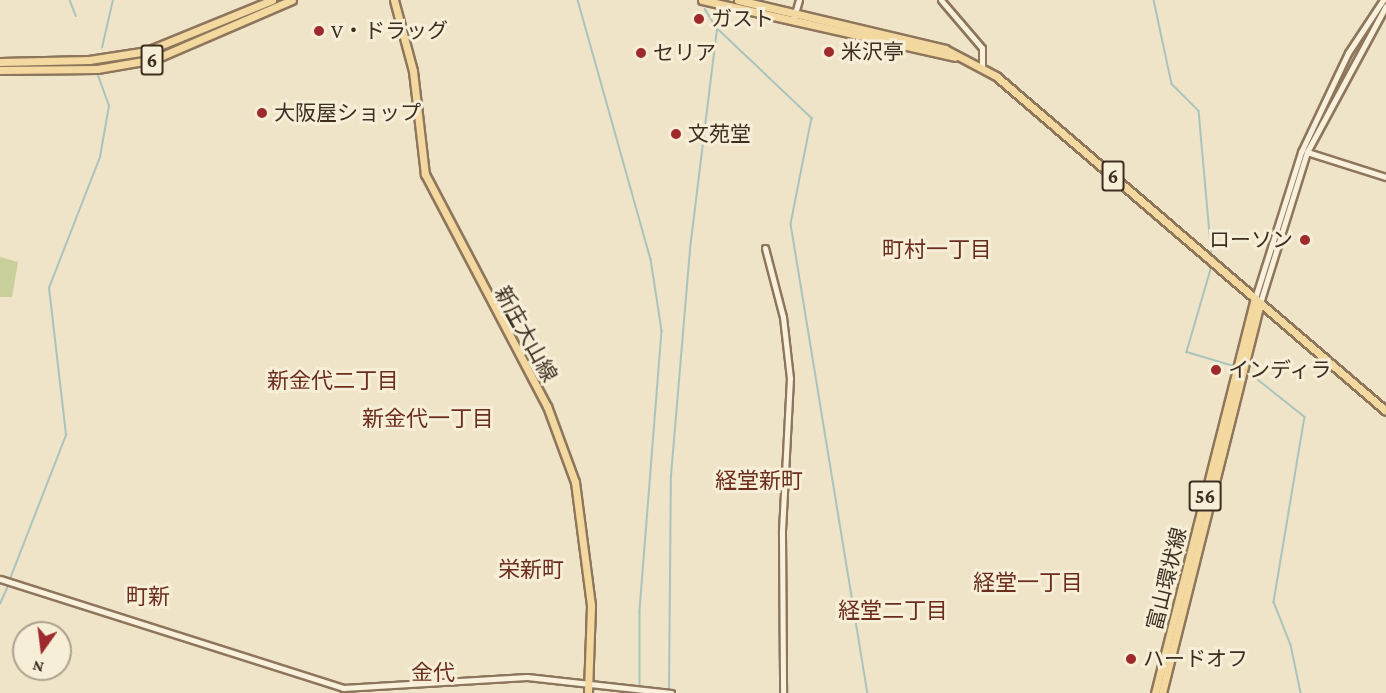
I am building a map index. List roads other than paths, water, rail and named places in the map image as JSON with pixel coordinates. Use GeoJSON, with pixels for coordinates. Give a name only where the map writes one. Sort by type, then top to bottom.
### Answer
{"type":"FeatureCollection","features":[{"type":"Feature","properties":{"kind":"main road","name":"6"},"geometry":{"type":"LineString","coordinates":[[0,62],[89,60],[147,51],[272,0]]}},
{"type":"Feature","properties":{"kind":"main road","name":"6"},"geometry":{"type":"LineString","coordinates":[[0,70],[106,68],[155,59],[292,0]]}},
{"type":"Feature","properties":{"kind":"main road","name":"新庄大山線"},"geometry":{"type":"LineString","coordinates":[[394,0],[413,71],[425,174],[547,406],[575,482],[591,606],[588,693]]}},
{"type":"Feature","properties":{"kind":"main road","name":"6"},"geometry":{"type":"LineString","coordinates":[[702,0],[961,58]]}},
{"type":"Feature","properties":{"kind":"main road","name":"6"},"geometry":{"type":"LineString","coordinates":[[738,0],[933,46],[982,68],[1386,411]]}},
{"type":"Feature","properties":{"kind":"main road","name":"富山環状線"},"geometry":{"type":"LineString","coordinates":[[1155,693],[1257,301]]}},
{"type":"Feature","properties":{"kind":"main road","name":"富山環状線"},"geometry":{"type":"LineString","coordinates":[[1162,693],[1257,301]]}},
{"type":"Feature","properties":{"kind":"street"},"geometry":{"type":"LineString","coordinates":[[793,22],[799,0]]}},
{"type":"Feature","properties":{"kind":"street"},"geometry":{"type":"LineString","coordinates":[[941,0],[982,48],[982,68]]}},
{"type":"Feature","properties":{"kind":"street"},"geometry":{"type":"LineString","coordinates":[[1257,301],[1300,152],[1348,53],[1383,0]]}},
{"type":"Feature","properties":{"kind":"street"},"geometry":{"type":"LineString","coordinates":[[1257,301],[1307,152],[1386,6]]}},
{"type":"Feature","properties":{"kind":"street"},"geometry":{"type":"LineString","coordinates":[[1307,152],[1386,177]]}},
{"type":"Feature","properties":{"kind":"street"},"geometry":{"type":"LineString","coordinates":[[765,248],[783,317],[790,378],[782,533],[783,693]]}},
{"type":"Feature","properties":{"kind":"street"},"geometry":{"type":"LineString","coordinates":[[0,579],[343,688],[481,677],[588,680],[646,687],[671,693]]}},
{"type":"Feature","properties":{"kind":"waterway"},"geometry":{"type":"LineString","coordinates":[[70,0],[76,16]]}},
{"type":"Feature","properties":{"kind":"waterway"},"geometry":{"type":"LineString","coordinates":[[102,48],[113,0]]}},
{"type":"Feature","properties":{"kind":"waterway"},"geometry":{"type":"LineString","coordinates":[[578,0],[651,259],[662,331],[640,612],[640,693]]}},
{"type":"Feature","properties":{"kind":"waterway"},"geometry":{"type":"LineString","coordinates":[[1154,0],[1172,84],[1199,111],[1212,258]]}},
{"type":"Feature","properties":{"kind":"waterway"},"geometry":{"type":"LineString","coordinates":[[705,9],[717,28],[812,118],[791,224],[868,693]]}},
{"type":"Feature","properties":{"kind":"waterway"},"geometry":{"type":"LineString","coordinates":[[669,690],[671,476],[690,249],[717,29]]}},
{"type":"Feature","properties":{"kind":"waterway"},"geometry":{"type":"LineString","coordinates":[[10,579],[66,435],[49,288],[100,157],[109,106],[98,76]]}},
{"type":"Feature","properties":{"kind":"waterway"},"geometry":{"type":"LineString","coordinates":[[1212,266],[1187,352],[1234,366]]}},
{"type":"Feature","properties":{"kind":"waterway"},"geometry":{"type":"LineString","coordinates":[[1247,371],[1305,417],[1274,602],[1291,645],[1301,693]]}},
{"type":"Feature","properties":{"kind":"waterway"},"geometry":{"type":"LineString","coordinates":[[0,604],[9,584]]}},
{"type":"Feature","properties":{"kind":"place","name":"ガスト"},"geometry":{"type":"Point","coordinates":[699,19]}},
{"type":"Feature","properties":{"kind":"place","name":"V・ドラッグ"},"geometry":{"type":"Point","coordinates":[319,31]}},
{"type":"Feature","properties":{"kind":"place","name":"米沢亭"},"geometry":{"type":"Point","coordinates":[829,52]}},
{"type":"Feature","properties":{"kind":"place","name":"セリア"},"geometry":{"type":"Point","coordinates":[641,53]}},
{"type":"Feature","properties":{"kind":"place","name":"大阪屋ショップ"},"geometry":{"type":"Point","coordinates":[262,113]}},
{"type":"Feature","properties":{"kind":"place","name":"文苑堂"},"geometry":{"type":"Point","coordinates":[676,134]}},
{"type":"Feature","properties":{"kind":"place","name":"ローソン"},"geometry":{"type":"Point","coordinates":[1305,240]}},
{"type":"Feature","properties":{"kind":"place","name":"インディラ"},"geometry":{"type":"Point","coordinates":[1216,370]}},
{"type":"Feature","properties":{"kind":"place","name":"ハードオフ"},"geometry":{"type":"Point","coordinates":[1131,659]}},
{"type":"Feature","properties":{"kind":"district","name":"町村一丁目"},"geometry":{"type":"Point","coordinates":[937,250]}},
{"type":"Feature","properties":{"kind":"district","name":"新金代二丁目"},"geometry":{"type":"Point","coordinates":[333,381]}},
{"type":"Feature","properties":{"kind":"district","name":"新金代一丁目"},"geometry":{"type":"Point","coordinates":[428,419]}},
{"type":"Feature","properties":{"kind":"district","name":"経堂新町"},"geometry":{"type":"Point","coordinates":[759,481]}},
{"type":"Feature","properties":{"kind":"district","name":"栄新町"},"geometry":{"type":"Point","coordinates":[531,570]}},
{"type":"Feature","properties":{"kind":"district","name":"経堂一丁目"},"geometry":{"type":"Point","coordinates":[1028,583]}},
{"type":"Feature","properties":{"kind":"district","name":"町新"},"geometry":{"type":"Point","coordinates":[148,597]}},
{"type":"Feature","properties":{"kind":"district","name":"経堂二丁目"},"geometry":{"type":"Point","coordinates":[893,611]}},
{"type":"Feature","properties":{"kind":"district","name":"金代"},"geometry":{"type":"Point","coordinates":[433,673]}}]}
